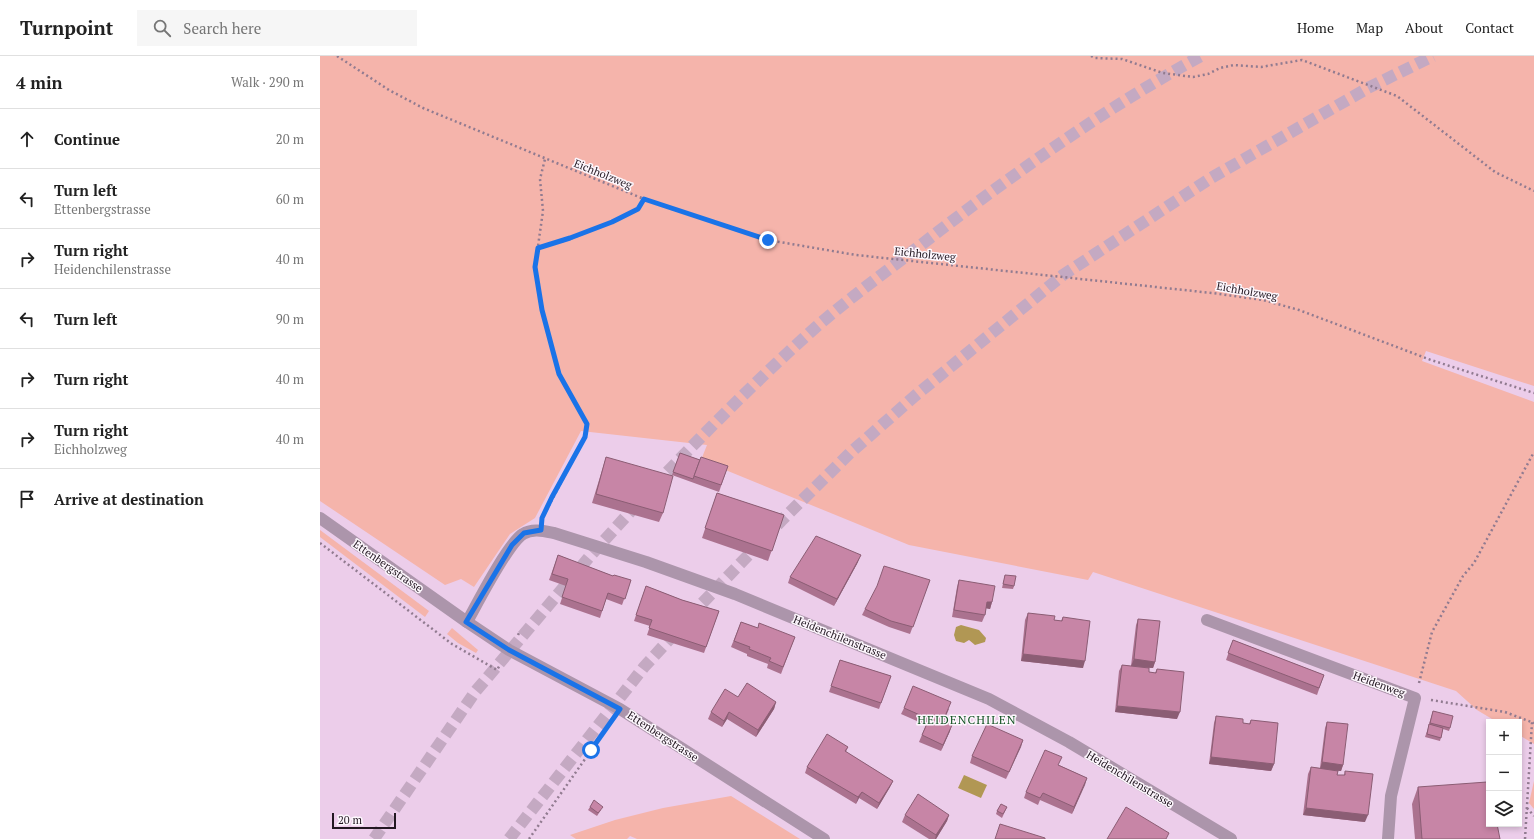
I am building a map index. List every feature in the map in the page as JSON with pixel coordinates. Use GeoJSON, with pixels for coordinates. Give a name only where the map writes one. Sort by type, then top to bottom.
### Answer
{"type":"FeatureCollection","features":[{"type":"Feature","properties":{"kind":"street","name":"Ettenbergstrasse"},"geometry":{"type":"LineString","coordinates":[[320,518],[466,622],[509,650],[620,709],[824,839]]}},
{"type":"Feature","properties":{"kind":"street"},"geometry":{"type":"LineString","coordinates":[[466,622],[512,545],[524,533],[541,530]]}},
{"type":"Feature","properties":{"kind":"street","name":"Heidenchilenstrasse"},"geometry":{"type":"LineString","coordinates":[[541,530],[646,562],[735,594],[989,699],[1069,742],[1231,839]]}},
{"type":"Feature","properties":{"kind":"street","name":"Heidenweg"},"geometry":{"type":"LineString","coordinates":[[1207,620],[1416,698],[1391,796],[1388,839]]}},
{"type":"Feature","properties":{"kind":"path","name":"Eichholzweg"},"geometry":{"type":"LineString","coordinates":[[337,56],[389,90],[423,108],[644,199],[768,240],[856,255],[1212,292],[1263,300],[1300,310],[1431,360],[1534,393]]}},
{"type":"Feature","properties":{"kind":"path"},"geometry":{"type":"LineString","coordinates":[[1091,56],[1095,58],[1122,59],[1163,73],[1193,77],[1208,74],[1220,68],[1234,65],[1261,67],[1302,60],[1397,96],[1496,172],[1534,191]]}},
{"type":"Feature","properties":{"kind":"path"},"geometry":{"type":"LineString","coordinates":[[541,530],[542,518],[585,437],[587,424],[559,374],[542,310],[535,267],[543,211],[540,179],[545,159]]}},
{"type":"Feature","properties":{"kind":"path"},"geometry":{"type":"LineString","coordinates":[[538,248],[612,222],[638,209],[644,199]]}},
{"type":"Feature","properties":{"kind":"path"},"geometry":{"type":"LineString","coordinates":[[1525,839],[1533,722],[1505,712],[1484,707],[1416,698],[1432,632],[1463,576],[1474,563],[1534,452]]}},
{"type":"Feature","properties":{"kind":"path"},"geometry":{"type":"LineString","coordinates":[[320,543],[452,644],[498,670],[500,665]]}},
{"type":"Feature","properties":{"kind":"path"},"geometry":{"type":"LineString","coordinates":[[518,635],[520,631]]}},
{"type":"Feature","properties":{"kind":"path"},"geometry":{"type":"LineString","coordinates":[[529,839],[620,709]]}},
{"type":"Feature","properties":{"kind":"path"},"geometry":{"type":"LineString","coordinates":[[1527,808],[1534,816]]}},
{"type":"Feature","properties":{"kind":"shaded area"},"geometry":{"type":"Polygon","coordinates":[[[320,56],[1534,56],[1534,386],[1426,351],[1422,361],[1534,402],[1534,744],[1522,737],[1522,719],[1492,719],[1477,710],[1456,691],[1093,572],[1088,580],[909,545],[701,460],[707,445],[581,431],[535,518],[510,534],[474,587],[461,579],[445,585],[320,501],[320,56]]]}},
{"type":"Feature","properties":{"kind":"shaded area"},"geometry":{"type":"Polygon","coordinates":[[[320,530],[429,611],[425,617],[320,537],[320,530]]]}},
{"type":"Feature","properties":{"kind":"shaded area"},"geometry":{"type":"Polygon","coordinates":[[[961,625],[979,630],[986,638],[985,642],[975,645],[969,640],[964,643],[956,641],[954,635],[956,627],[961,625]]]}},
{"type":"Feature","properties":{"kind":"shaded area"},"geometry":{"type":"Polygon","coordinates":[[[452,628],[478,650],[476,653],[458,643],[447,634],[452,628]]]}},
{"type":"Feature","properties":{"kind":"shaded area"},"geometry":{"type":"Polygon","coordinates":[[[964,775],[987,785],[981,798],[958,788],[964,775]]]}},
{"type":"Feature","properties":{"kind":"shaded area"},"geometry":{"type":"Polygon","coordinates":[[[1534,781],[1534,809],[1529,803],[1534,781]]]}},
{"type":"Feature","properties":{"kind":"shaded area"},"geometry":{"type":"Polygon","coordinates":[[[731,796],[800,839],[637,839],[630,836],[627,839],[576,839],[570,835],[615,820],[663,808],[731,796]]]}},
{"type":"Feature","properties":{"kind":"building"},"geometry":{"type":"Polygon","coordinates":[[[680,453],[700,460],[693,479],[673,472],[680,453]]]}},
{"type":"Feature","properties":{"kind":"building"},"geometry":{"type":"Polygon","coordinates":[[[606,457],[673,476],[663,513],[596,494],[606,457]]]}},
{"type":"Feature","properties":{"kind":"building"},"geometry":{"type":"Polygon","coordinates":[[[701,457],[728,466],[721,485],[694,476],[701,457]]]}},
{"type":"Feature","properties":{"kind":"building"},"geometry":{"type":"Polygon","coordinates":[[[717,493],[784,515],[772,551],[705,528],[717,493]]]}},
{"type":"Feature","properties":{"kind":"building"},"geometry":{"type":"Polygon","coordinates":[[[816,536],[861,555],[837,599],[790,577],[816,536]]]}},
{"type":"Feature","properties":{"kind":"building"},"geometry":{"type":"Polygon","coordinates":[[[558,555],[613,576],[631,580],[625,599],[608,593],[602,611],[562,597],[568,579],[552,574],[558,555]]]}},
{"type":"Feature","properties":{"kind":"building"},"geometry":{"type":"Polygon","coordinates":[[[884,566],[930,580],[913,627],[891,621],[865,609],[877,586],[884,566]]]}},
{"type":"Feature","properties":{"kind":"building"},"geometry":{"type":"Polygon","coordinates":[[[1005,575],[1016,576],[1014,586],[1003,584],[1005,575]]]}},
{"type":"Feature","properties":{"kind":"building"},"geometry":{"type":"Polygon","coordinates":[[[959,580],[995,586],[992,602],[987,602],[985,615],[954,610],[959,580]]]}},
{"type":"Feature","properties":{"kind":"building"},"geometry":{"type":"Polygon","coordinates":[[[646,586],[682,600],[719,611],[706,647],[649,628],[652,620],[636,615],[646,586]]]}},
{"type":"Feature","properties":{"kind":"building"},"geometry":{"type":"Polygon","coordinates":[[[1028,613],[1055,616],[1054,620],[1062,621],[1063,617],[1090,621],[1085,661],[1023,654],[1028,613]]]}},
{"type":"Feature","properties":{"kind":"building"},"geometry":{"type":"Polygon","coordinates":[[[1138,619],[1160,621],[1155,662],[1134,659],[1138,619]]]}},
{"type":"Feature","properties":{"kind":"building"},"geometry":{"type":"Polygon","coordinates":[[[741,622],[758,628],[759,623],[795,637],[783,667],[769,661],[771,658],[749,649],[750,647],[734,641],[741,622]]]}},
{"type":"Feature","properties":{"kind":"building"},"geometry":{"type":"Polygon","coordinates":[[[1233,640],[1324,675],[1319,688],[1228,653],[1233,640]]]}},
{"type":"Feature","properties":{"kind":"building"},"geometry":{"type":"Polygon","coordinates":[[[840,660],[891,676],[881,703],[831,686],[840,660]]]}},
{"type":"Feature","properties":{"kind":"building"},"geometry":{"type":"Polygon","coordinates":[[[1122,665],[1149,668],[1149,672],[1156,673],[1157,669],[1184,672],[1180,712],[1117,706],[1122,665]]]}},
{"type":"Feature","properties":{"kind":"building"},"geometry":{"type":"Polygon","coordinates":[[[747,683],[776,702],[758,730],[729,712],[724,721],[711,712],[725,689],[738,697],[747,683]]]}},
{"type":"Feature","properties":{"kind":"building"},"geometry":{"type":"Polygon","coordinates":[[[913,686],[951,702],[943,721],[952,725],[943,745],[922,735],[929,719],[904,708],[913,686]]]}},
{"type":"Feature","properties":{"kind":"building"},"geometry":{"type":"Polygon","coordinates":[[[1433,711],[1453,716],[1450,728],[1430,723],[1433,711]]]}},
{"type":"Feature","properties":{"kind":"building"},"geometry":{"type":"Polygon","coordinates":[[[1216,716],[1243,719],[1243,723],[1250,724],[1251,720],[1278,723],[1274,764],[1211,757],[1216,716]]]}},
{"type":"Feature","properties":{"kind":"building"},"geometry":{"type":"Polygon","coordinates":[[[1327,722],[1348,724],[1343,765],[1322,762],[1327,722]]]}},
{"type":"Feature","properties":{"kind":"building"},"geometry":{"type":"Polygon","coordinates":[[[987,724],[1023,740],[1009,772],[972,756],[987,724]]]}},
{"type":"Feature","properties":{"kind":"building"},"geometry":{"type":"Polygon","coordinates":[[[1429,724],[1443,728],[1441,738],[1427,734],[1429,724]]]}},
{"type":"Feature","properties":{"kind":"building"},"geometry":{"type":"Polygon","coordinates":[[[827,734],[848,747],[845,751],[893,781],[879,803],[862,792],[858,797],[807,767],[827,734]]]}},
{"type":"Feature","properties":{"kind":"building"},"geometry":{"type":"Polygon","coordinates":[[[1045,750],[1062,757],[1058,765],[1087,778],[1074,807],[1043,793],[1040,798],[1026,792],[1045,750]]]}},
{"type":"Feature","properties":{"kind":"building"},"geometry":{"type":"Polygon","coordinates":[[[1311,767],[1338,771],[1337,775],[1345,775],[1345,771],[1373,774],[1368,815],[1306,808],[1311,767]]]}},
{"type":"Feature","properties":{"kind":"building"},"geometry":{"type":"Polygon","coordinates":[[[1486,782],[1486,827],[1498,827],[1500,839],[1422,839],[1418,787],[1486,782]]]}},
{"type":"Feature","properties":{"kind":"building"},"geometry":{"type":"Polygon","coordinates":[[[918,794],[949,815],[936,835],[905,815],[918,794]]]}},
{"type":"Feature","properties":{"kind":"building"},"geometry":{"type":"Polygon","coordinates":[[[594,800],[603,807],[598,813],[590,807],[594,800]]]}},
{"type":"Feature","properties":{"kind":"building"},"geometry":{"type":"Polygon","coordinates":[[[1001,804],[1007,807],[1003,814],[997,811],[1001,804]]]}},
{"type":"Feature","properties":{"kind":"building"},"geometry":{"type":"Polygon","coordinates":[[[1126,807],[1169,833],[1166,839],[1107,839],[1126,807]]]}},
{"type":"Feature","properties":{"kind":"building"},"geometry":{"type":"Polygon","coordinates":[[[1000,824],[1045,838],[1045,839],[995,839],[1000,824]]]}},
{"type":"Feature","properties":{"kind":"tunnel"},"geometry":{"type":"LineString","coordinates":[[655,485],[753,385],[830,315],[970,207],[1034,161],[1133,96],[1201,56]]}},
{"type":"Feature","properties":{"kind":"tunnel"},"geometry":{"type":"LineString","coordinates":[[690,616],[781,521],[850,453],[916,395],[1063,275],[1211,178],[1368,88],[1433,56]]}},
{"type":"Feature","properties":{"kind":"tunnel"},"geometry":{"type":"LineString","coordinates":[[374,839],[475,692],[591,555],[640,501]]}},
{"type":"Feature","properties":{"kind":"tunnel"},"geometry":{"type":"LineString","coordinates":[[509,839],[644,667],[678,630]]}},
{"type":"Feature","properties":{"kind":"district","name":"HEIDENCHILEN"},"geometry":{"type":"Point","coordinates":[967,719]}},
{"type":"Feature","properties":{"kind":"route"},"geometry":{"type":"LineString","coordinates":[[591,750],[620,709],[509,650],[466,622],[512,545],[524,533],[541,530],[542,518],[585,437],[587,424],[559,374],[542,310],[535,267],[538,248],[612,222],[638,209],[644,199],[768,240]]}}]}
